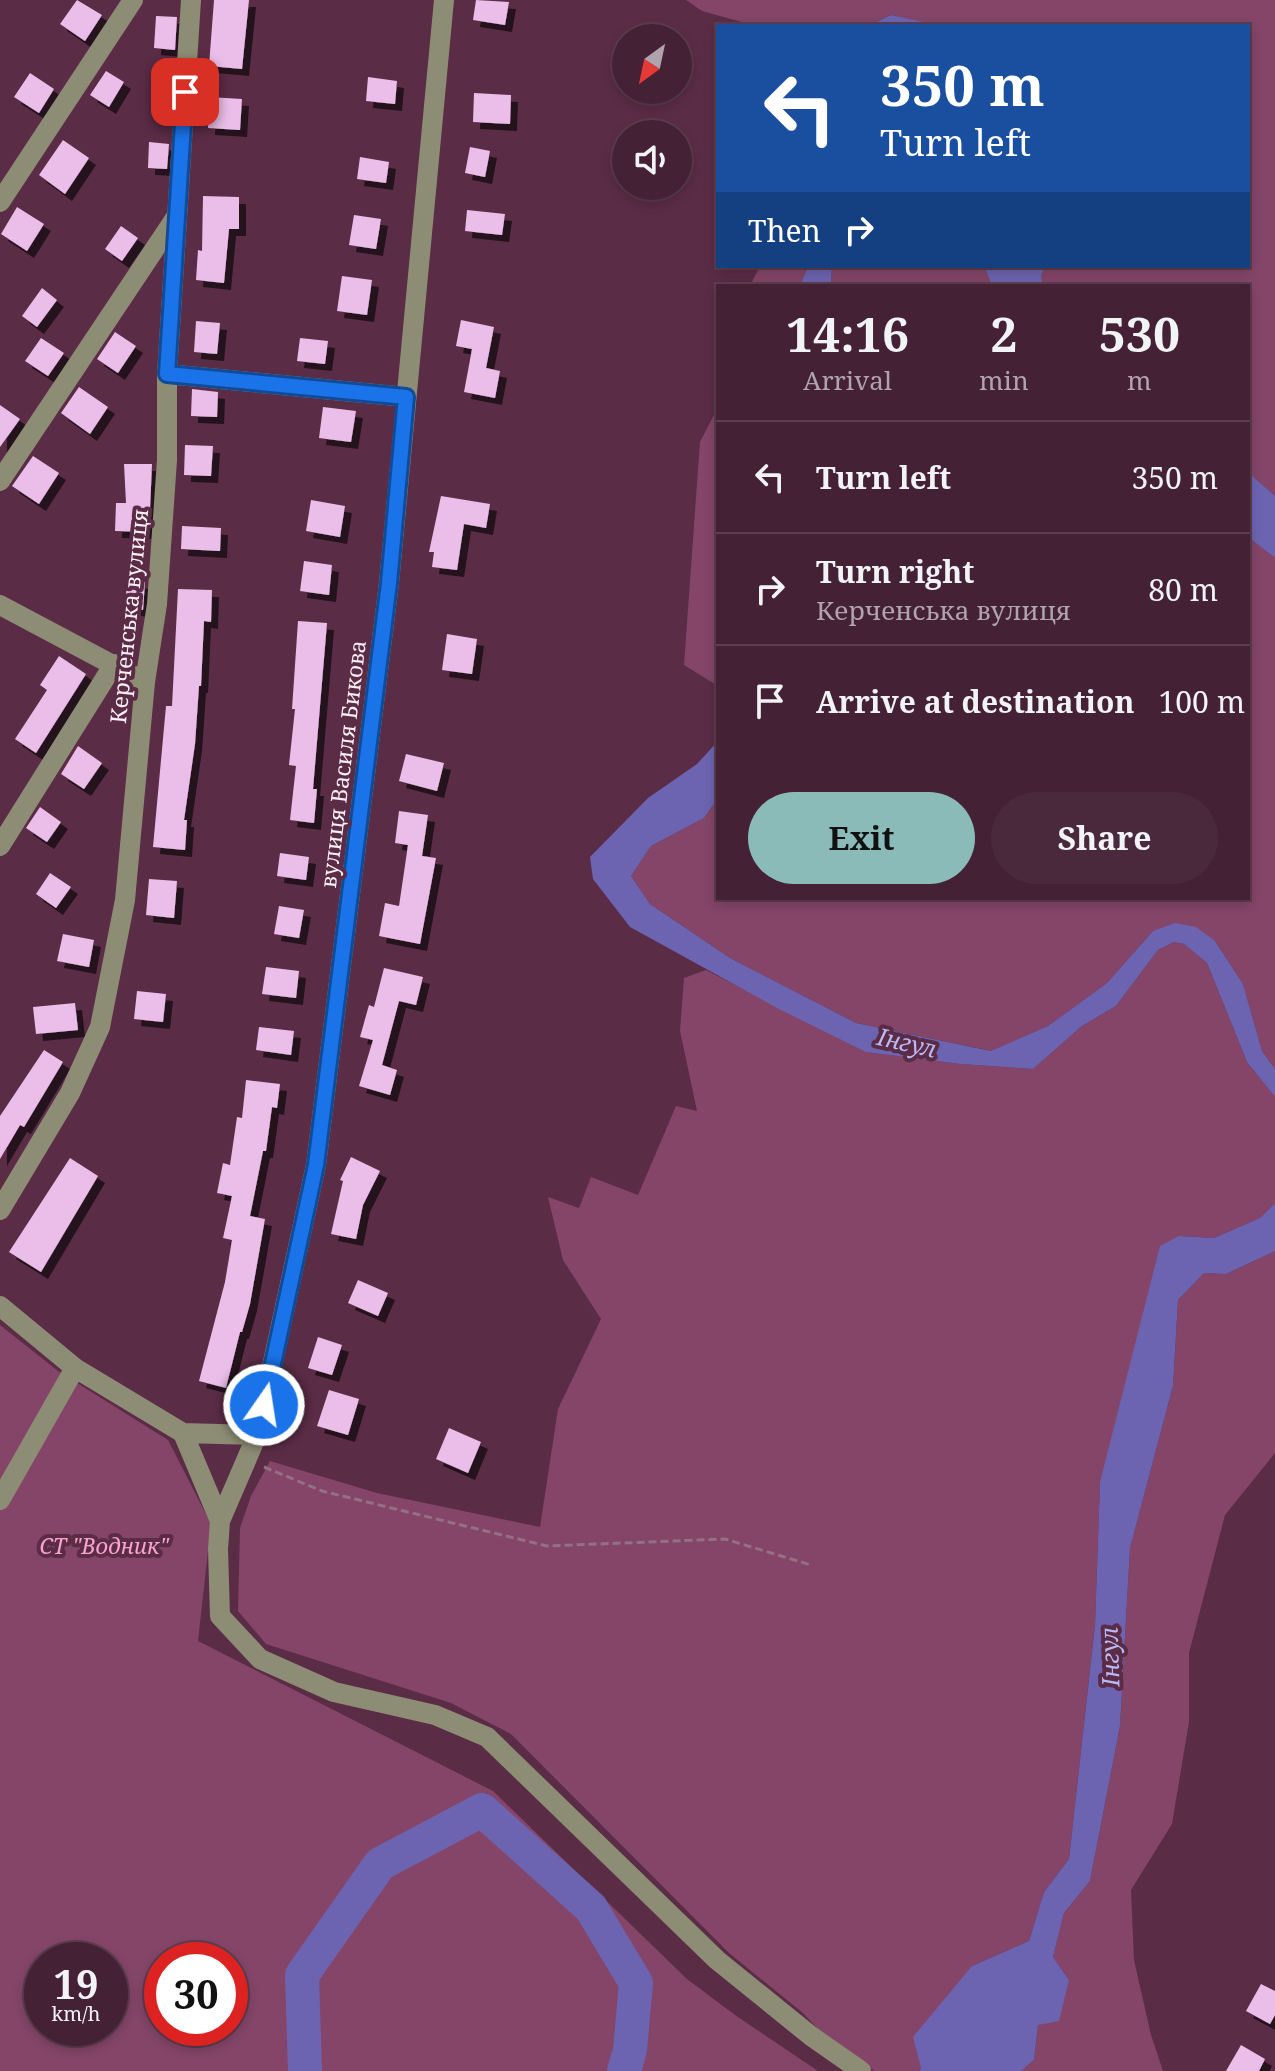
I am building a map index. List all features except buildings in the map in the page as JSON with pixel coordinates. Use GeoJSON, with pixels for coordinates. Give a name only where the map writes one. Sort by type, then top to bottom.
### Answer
{"type":"FeatureCollection","features":[{"type":"Feature","properties":{"kind":"street"},"geometry":{"type":"LineString","coordinates":[[0,202],[133,0]]}},
{"type":"Feature","properties":{"kind":"street","name":"Керченська вулиця"},"geometry":{"type":"LineString","coordinates":[[0,1210],[70,1093],[100,1027],[125,900],[145,682],[157,604],[167,460],[167,374],[191,0]]}},
{"type":"Feature","properties":{"kind":"street","name":"вулиця Василя Бикова"},"geometry":{"type":"LineString","coordinates":[[220,1521],[257,1435],[316,1165],[389,583],[444,0]]}},
{"type":"Feature","properties":{"kind":"street"},"geometry":{"type":"LineString","coordinates":[[0,481],[178,214]]}},
{"type":"Feature","properties":{"kind":"street"},"geometry":{"type":"LineString","coordinates":[[167,374],[406,397]]}},
{"type":"Feature","properties":{"kind":"street"},"geometry":{"type":"LineString","coordinates":[[0,605],[145,682]]}},
{"type":"Feature","properties":{"kind":"street"},"geometry":{"type":"LineString","coordinates":[[0,846],[114,664]]}},
{"type":"Feature","properties":{"kind":"street"},"geometry":{"type":"LineString","coordinates":[[0,1306],[75,1368],[183,1433],[257,1435]]}},
{"type":"Feature","properties":{"kind":"street"},"geometry":{"type":"LineString","coordinates":[[0,1500],[75,1368]]}},
{"type":"Feature","properties":{"kind":"street"},"geometry":{"type":"LineString","coordinates":[[183,1433],[220,1521],[220,1616],[260,1659],[334,1692],[435,1715],[487,1737],[717,1960],[811,2036],[861,2071]]}},
{"type":"Feature","properties":{"kind":"path"},"geometry":{"type":"LineString","coordinates":[[247,1459],[322,1491],[547,1546],[725,1539],[811,1565]]}},
{"type":"Feature","properties":{"kind":"green space"},"geometry":{"type":"Polygon","coordinates":[[[686,0],[1275,0],[1275,496],[1250,474],[1250,284],[1043,284],[1041,276],[1044,268],[1250,268],[1250,24],[929,24],[891,15],[872,24],[749,24],[702,11],[686,0]]]}},
{"type":"Feature","properties":{"kind":"green space"},"geometry":{"type":"Polygon","coordinates":[[[759,268],[807,268],[801,284],[751,284],[759,268]]]}},
{"type":"Feature","properties":{"kind":"green space"},"geometry":{"type":"Polygon","coordinates":[[[832,268],[985,268],[991,284],[831,284],[832,268]]]}},
{"type":"Feature","properties":{"kind":"green space"},"geometry":{"type":"Polygon","coordinates":[[[716,411],[716,685],[684,665],[700,442],[716,411]]]}},
{"type":"Feature","properties":{"kind":"green space"},"geometry":{"type":"Polygon","coordinates":[[[1250,539],[1275,558],[1275,1069],[1262,1051],[1243,984],[1215,941],[1153,931],[1107,983],[1048,1026],[992,1051],[856,1023],[730,958],[650,904],[631,876],[651,846],[704,818],[716,801],[716,900],[1250,900],[1250,539]]]}},
{"type":"Feature","properties":{"kind":"green space"},"geometry":{"type":"Polygon","coordinates":[[[1174,942],[1184,944],[1207,963],[1247,1062],[1275,1097],[1275,1203],[1260,1218],[1214,1238],[1179,1236],[1100,1482],[1095,1625],[1069,1859],[1044,1892],[1029,1941],[972,1966],[921,2068],[918,2071],[875,2071],[830,2042],[803,2013],[729,1953],[511,1734],[451,1703],[266,1644],[238,1611],[240,1528],[251,1496],[270,1461],[377,1493],[540,1527],[558,1409],[601,1319],[563,1260],[548,1197],[579,1208],[591,1177],[638,1195],[676,1106],[697,1111],[680,1031],[684,978],[706,970],[867,1052],[960,1064],[1033,1069],[1082,1026],[1116,1006],[1158,950],[1174,942]]]}},
{"type":"Feature","properties":{"kind":"green space"},"geometry":{"type":"Polygon","coordinates":[[[1275,1251],[1275,1453],[1225,1515],[1189,1653],[1189,1722],[1172,1824],[1131,1890],[1134,1960],[1151,2035],[1163,2071],[1021,2071],[1034,2060],[1038,2025],[1069,1980],[1053,1957],[1064,1913],[1090,1881],[1120,1726],[1130,1548],[1173,1386],[1178,1300],[1204,1273],[1226,1274],[1275,1251]]]}},
{"type":"Feature","properties":{"kind":"green space","name":"СТ \"Водник\""},"geometry":{"type":"Polygon","coordinates":[[[0,1325],[58,1371],[168,1440],[211,1524],[198,1641],[493,1791],[687,1979],[818,2071],[0,2071],[0,1325]]]}},
{"type":"Feature","properties":{"kind":"water"},"geometry":{"type":"Polygon","coordinates":[[[891,15],[932,24],[872,24],[891,15]]]}},
{"type":"Feature","properties":{"kind":"water"},"geometry":{"type":"Polygon","coordinates":[[[807,268],[832,268],[831,284],[801,284],[807,268]]]}},
{"type":"Feature","properties":{"kind":"water"},"geometry":{"type":"Polygon","coordinates":[[[985,268],[1044,268],[1043,284],[991,284],[985,268]]]}},
{"type":"Feature","properties":{"kind":"water"},"geometry":{"type":"Polygon","coordinates":[[[1250,474],[1275,496],[1275,558],[1250,539],[1250,474]]]}},
{"type":"Feature","properties":{"kind":"water","name":"Інгул"},"geometry":{"type":"Polygon","coordinates":[[[716,743],[716,801],[704,818],[651,846],[631,876],[650,904],[730,958],[856,1023],[991,1051],[1048,1026],[1107,983],[1153,931],[1175,923],[1196,927],[1215,941],[1243,984],[1262,1051],[1275,1069],[1275,1097],[1247,1062],[1207,963],[1184,944],[1174,942],[1158,950],[1116,1006],[1082,1026],[1033,1069],[960,1064],[866,1052],[777,1008],[630,927],[593,879],[590,857],[648,798],[697,764],[716,743]]]}},
{"type":"Feature","properties":{"kind":"water","name":"Інгул"},"geometry":{"type":"Polygon","coordinates":[[[1275,1203],[1275,1251],[1226,1274],[1204,1273],[1178,1300],[1173,1386],[1130,1548],[1120,1726],[1090,1881],[1064,1913],[1053,1957],[1069,1980],[1059,2021],[1038,2025],[1034,2060],[1021,2071],[919,2071],[921,2068],[913,2037],[972,1966],[1029,1941],[1044,1892],[1069,1859],[1095,1625],[1100,1482],[1160,1246],[1179,1236],[1214,1238],[1260,1218],[1275,1203]]]}},
{"type":"Feature","properties":{"kind":"waterway"},"geometry":{"type":"LineString","coordinates":[[305,2071],[302,1975],[380,1864],[482,1810],[591,1908],[636,1983],[630,2050],[624,2071]]}},
{"type":"Feature","properties":{"kind":"route"},"geometry":{"type":"LineString","coordinates":[[185,92],[167,374],[406,397],[389,583],[316,1165],[264,1405]]}}]}
